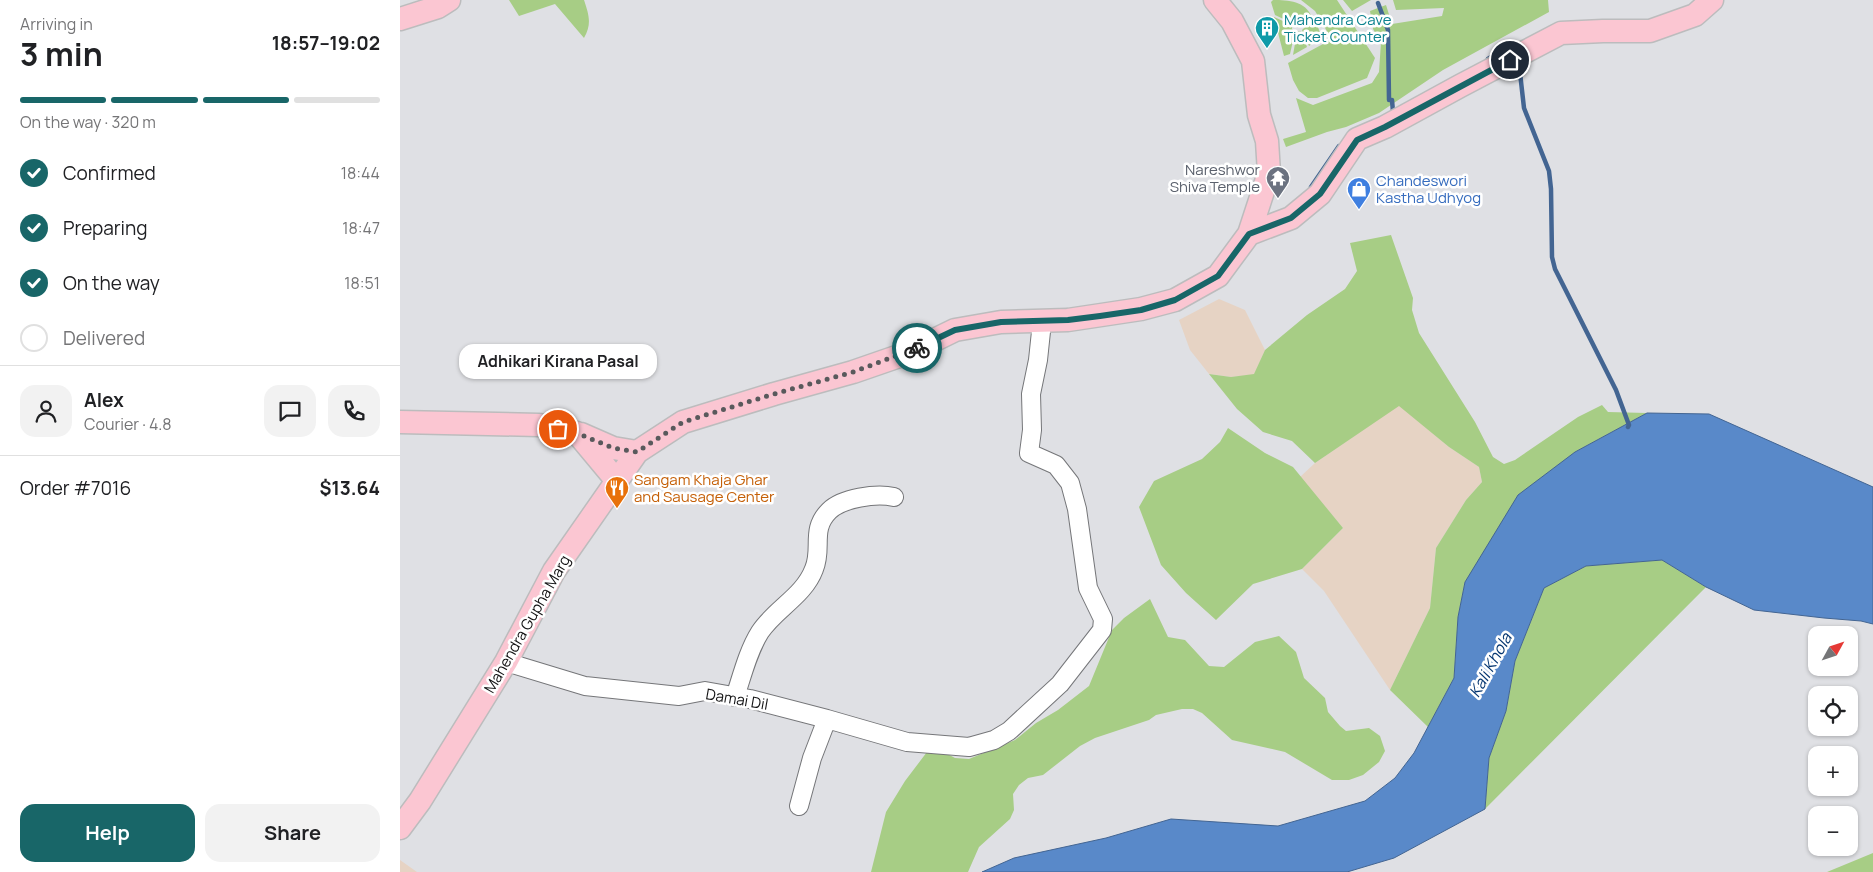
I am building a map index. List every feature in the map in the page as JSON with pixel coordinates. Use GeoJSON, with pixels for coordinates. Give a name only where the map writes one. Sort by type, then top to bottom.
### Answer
{"type":"FeatureCollection","features":[{"type":"Feature","properties":{"kind":"main road"},"geometry":{"type":"LineString","coordinates":[[400,19],[438,7],[449,0]]}},
{"type":"Feature","properties":{"kind":"main road"},"geometry":{"type":"LineString","coordinates":[[1215,0],[1232,21],[1253,61],[1259,115],[1267,141],[1269,173],[1249,234]]}},
{"type":"Feature","properties":{"kind":"main road"},"geometry":{"type":"LineString","coordinates":[[1249,234],[1291,218],[1320,194],[1357,140],[1385,127],[1560,33],[1650,31],[1695,15],[1712,0]]}},
{"type":"Feature","properties":{"kind":"main road","name":"Mahendra Gupha Marg"},"geometry":{"type":"LineString","coordinates":[[400,828],[420,801],[506,662],[554,571],[637,452],[683,422],[853,372],[908,353],[955,330],[1001,322],[1042,322],[1100,316],[1141,310],[1175,300],[1218,276],[1249,234]]}},
{"type":"Feature","properties":{"kind":"main road"},"geometry":{"type":"LineString","coordinates":[[400,422],[539,425],[577,433],[613,448],[637,452]]}},
{"type":"Feature","properties":{"kind":"main road"},"geometry":{"type":"LineString","coordinates":[[577,433],[617,480]]}},
{"type":"Feature","properties":{"kind":"street","name":"Damai Dil"},"geometry":{"type":"LineString","coordinates":[[506,662],[585,686],[679,696],[705,691],[827,719],[907,742],[969,746],[994,740],[1009,731],[1060,684],[1102,630],[1103,619],[1088,588],[1077,509],[1070,483],[1056,465],[1029,453],[1032,430],[1031,394],[1038,360],[1042,322]]}},
{"type":"Feature","properties":{"kind":"street"},"geometry":{"type":"LineString","coordinates":[[734,697],[759,633],[795,598],[814,570],[817,559],[817,532],[822,518],[842,502],[880,494],[894,497]]}},
{"type":"Feature","properties":{"kind":"street"},"geometry":{"type":"LineString","coordinates":[[799,806],[812,758],[827,719]]}},
{"type":"Feature","properties":{"kind":"shaded area"},"geometry":{"type":"Polygon","coordinates":[[[1219,299],[1245,310],[1265,350],[1254,375],[1231,377],[1209,374],[1190,350],[1179,320],[1219,299]]]}},
{"type":"Feature","properties":{"kind":"shaded area"},"geometry":{"type":"Polygon","coordinates":[[[1399,405],[1449,447],[1479,467],[1482,482],[1466,500],[1436,548],[1430,608],[1390,690],[1324,591],[1302,569],[1343,528],[1300,477],[1315,463],[1399,405]]]}},
{"type":"Feature","properties":{"kind":"shaded area"},"geometry":{"type":"Polygon","coordinates":[[[400,860],[417,872],[400,872],[400,860]]]}},
{"type":"Feature","properties":{"kind":"green space"},"geometry":{"type":"Polygon","coordinates":[[[509,0],[584,0],[589,19],[587,33],[584,38],[555,4],[519,16],[509,0]]]}},
{"type":"Feature","properties":{"kind":"green space"},"geometry":{"type":"Polygon","coordinates":[[[1273,0],[1296,2],[1305,8],[1312,17],[1302,26],[1298,22],[1292,23],[1275,15],[1271,2],[1273,0]]]}},
{"type":"Feature","properties":{"kind":"green space"},"geometry":{"type":"Polygon","coordinates":[[[1301,0],[1337,0],[1375,58],[1367,78],[1317,98],[1308,98],[1299,91],[1293,80],[1288,63],[1331,38],[1315,11],[1301,0]]]}},
{"type":"Feature","properties":{"kind":"green space"},"geometry":{"type":"Polygon","coordinates":[[[1343,0],[1371,0],[1352,11],[1343,0]]]}},
{"type":"Feature","properties":{"kind":"green space"},"geometry":{"type":"Polygon","coordinates":[[[1393,0],[1548,0],[1549,12],[1443,70],[1379,113],[1346,127],[1286,147],[1283,139],[1306,132],[1296,98],[1313,105],[1372,83],[1379,72],[1381,42],[1373,29],[1370,11],[1386,5],[1392,24],[1442,16],[1444,8],[1396,10],[1393,0]]]}},
{"type":"Feature","properties":{"kind":"green space"},"geometry":{"type":"Polygon","coordinates":[[[1274,17],[1292,25],[1292,29],[1295,32],[1290,54],[1284,56],[1274,17]]]}},
{"type":"Feature","properties":{"kind":"green space"},"geometry":{"type":"Polygon","coordinates":[[[1313,20],[1317,24],[1321,36],[1309,46],[1302,30],[1313,20]]]}},
{"type":"Feature","properties":{"kind":"green space"},"geometry":{"type":"Polygon","coordinates":[[[1301,31],[1307,47],[1293,55],[1297,32],[1301,31]]]}},
{"type":"Feature","properties":{"kind":"green space"},"geometry":{"type":"Polygon","coordinates":[[[1391,235],[1413,298],[1412,310],[1419,333],[1475,422],[1493,457],[1504,464],[1515,460],[1578,417],[1602,405],[1608,412],[1647,413],[1575,452],[1465,582],[1458,617],[1454,678],[1428,727],[1390,690],[1430,608],[1436,548],[1466,500],[1482,482],[1479,467],[1449,447],[1399,406],[1315,463],[1292,441],[1263,432],[1237,409],[1209,374],[1231,377],[1254,374],[1265,350],[1307,315],[1345,289],[1357,271],[1350,243],[1391,235]]]}},
{"type":"Feature","properties":{"kind":"green space"},"geometry":{"type":"Polygon","coordinates":[[[1228,428],[1265,453],[1293,467],[1343,528],[1302,569],[1253,584],[1216,620],[1186,593],[1161,565],[1139,507],[1154,481],[1202,459],[1220,442],[1228,428]]]}},
{"type":"Feature","properties":{"kind":"green space"},"geometry":{"type":"Polygon","coordinates":[[[1662,560],[1706,587],[1485,809],[1489,758],[1506,711],[1515,661],[1544,588],[1586,566],[1662,560]]]}},
{"type":"Feature","properties":{"kind":"green space"},"geometry":{"type":"Polygon","coordinates":[[[1150,599],[1168,637],[1185,640],[1209,666],[1224,667],[1255,642],[1279,636],[1296,652],[1304,678],[1325,698],[1328,712],[1340,726],[1346,731],[1369,728],[1380,736],[1385,751],[1379,762],[1363,775],[1349,780],[1332,780],[1285,752],[1232,740],[1202,713],[1193,709],[1182,709],[1156,715],[1149,720],[1095,738],[1080,746],[1043,775],[1028,778],[1019,785],[1013,794],[1014,810],[1010,819],[979,847],[968,872],[871,872],[886,812],[905,781],[930,748],[938,749],[955,758],[969,759],[1015,740],[1089,686],[1112,630],[1124,618],[1150,599]]]}},
{"type":"Feature","properties":{"kind":"green space"},"geometry":{"type":"Polygon","coordinates":[[[1873,853],[1873,872],[1827,872],[1873,853]]]}},
{"type":"Feature","properties":{"kind":"water","name":"Kali Khola"},"geometry":{"type":"Polygon","coordinates":[[[1647,413],[1709,414],[1873,487],[1873,624],[1861,621],[1754,610],[1706,587],[1662,560],[1586,566],[1544,588],[1515,661],[1506,711],[1489,758],[1485,809],[1394,858],[1347,872],[982,872],[1014,858],[1106,838],[1171,819],[1278,826],[1365,801],[1395,778],[1414,753],[1454,678],[1458,617],[1465,582],[1518,495],[1575,452],[1647,413]]]}},
{"type":"Feature","properties":{"kind":"waterway"},"geometry":{"type":"LineString","coordinates":[[1378,3],[1388,30],[1389,100],[1392,100],[1393,112]]}},
{"type":"Feature","properties":{"kind":"waterway"},"geometry":{"type":"LineString","coordinates":[[1488,59],[1510,45],[1515,46]]}},
{"type":"Feature","properties":{"kind":"waterway"},"geometry":{"type":"LineString","coordinates":[[1519,64],[1524,108],[1549,171],[1552,257],[1555,269],[1616,390],[1629,425],[1628,427]]}},
{"type":"Feature","properties":{"kind":"waterway"},"geometry":{"type":"LineString","coordinates":[[1311,187],[1339,146]]}},
{"type":"Feature","properties":{"kind":"way so far"},"geometry":{"type":"LineString","coordinates":[[558,429],[577,433],[613,448],[637,452],[683,422],[853,372],[908,353],[917,348]]}},
{"type":"Feature","properties":{"kind":"place","name":"Mahendra Cave Ticket Counter"},"geometry":{"type":"Point","coordinates":[1267,49]}},
{"type":"Feature","properties":{"kind":"place","name":"Nareshwor Shiva Temple"},"geometry":{"type":"Point","coordinates":[1278,199]}},
{"type":"Feature","properties":{"kind":"place","name":"Chandeswori Kastha Udhyog"},"geometry":{"type":"Point","coordinates":[1359,210]}},
{"type":"Feature","properties":{"kind":"place","name":"Adhikari Kirana Pasal"},"geometry":{"type":"Point","coordinates":[558,429]}},
{"type":"Feature","properties":{"kind":"place","name":"Sangam Khaja Ghar and Sausage Center"},"geometry":{"type":"Point","coordinates":[617,509]}},
{"type":"Feature","properties":{"kind":"route"},"geometry":{"type":"LineString","coordinates":[[917,348],[955,330],[1001,322],[1042,322],[1100,316],[1141,310],[1175,300],[1218,276],[1249,234],[1291,218],[1320,194],[1357,140],[1510,60]]}}]}
